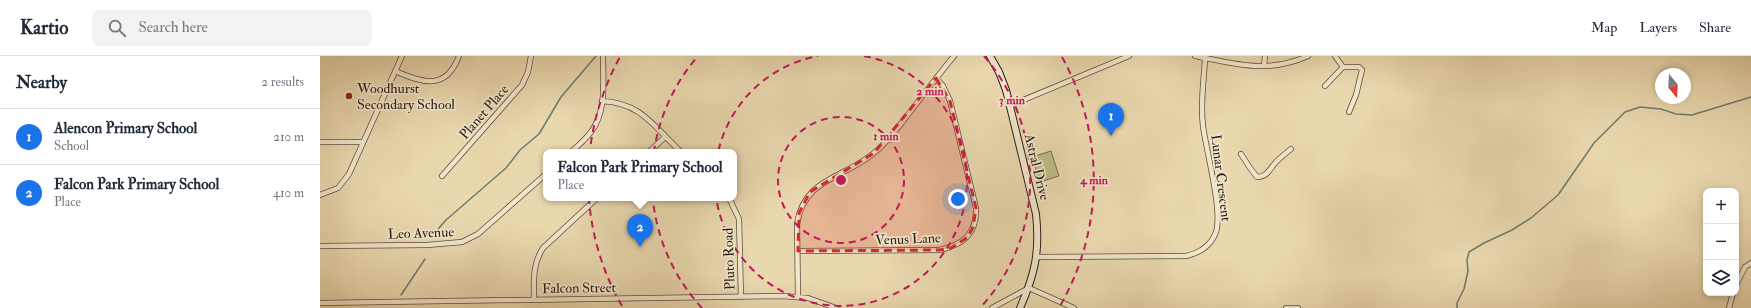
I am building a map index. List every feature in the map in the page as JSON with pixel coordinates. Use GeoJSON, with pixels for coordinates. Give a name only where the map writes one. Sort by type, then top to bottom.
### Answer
{"type":"FeatureCollection","features":[{"type":"Feature","properties":{"kind":"street"},"geometry":{"type":"LineString","coordinates":[[320,194],[331,191],[344,181],[353,167],[402,56]]}},
{"type":"Feature","properties":{"kind":"street"},"geometry":{"type":"LineString","coordinates":[[395,71],[418,80],[432,82],[449,75],[459,56]]}},
{"type":"Feature","properties":{"kind":"street","name":"Planet Place"},"geometry":{"type":"LineString","coordinates":[[442,176],[522,85],[528,72],[531,56]]}},
{"type":"Feature","properties":{"kind":"street"},"geometry":{"type":"LineString","coordinates":[[574,149],[588,136],[597,124],[602,101],[603,56]]}},
{"type":"Feature","properties":{"kind":"street"},"geometry":{"type":"LineString","coordinates":[[798,297],[798,212],[810,192],[874,153],[896,131],[954,56]]}},
{"type":"Feature","properties":{"kind":"street","name":"Astral Drive"},"geometry":{"type":"LineString","coordinates":[[990,56],[1001,76],[1036,214],[1038,257],[1029,288],[1020,308]]}},
{"type":"Feature","properties":{"kind":"street"},"geometry":{"type":"LineString","coordinates":[[1009,106],[1129,56]]}},
{"type":"Feature","properties":{"kind":"street"},"geometry":{"type":"LineString","coordinates":[[1195,56],[1236,65],[1264,66],[1290,63],[1308,56]]}},
{"type":"Feature","properties":{"kind":"street"},"geometry":{"type":"LineString","coordinates":[[1264,66],[1265,56]]}},
{"type":"Feature","properties":{"kind":"street"},"geometry":{"type":"LineString","coordinates":[[1335,56],[1343,67]]}},
{"type":"Feature","properties":{"kind":"street","name":"Lunar Crescent"},"geometry":{"type":"LineString","coordinates":[[1038,257],[1186,256],[1197,254],[1206,247],[1216,232],[1217,212],[1203,124],[1204,58]]}},
{"type":"Feature","properties":{"kind":"street"},"geometry":{"type":"LineString","coordinates":[[1325,86],[1343,67],[1359,67],[1362,70],[1360,83],[1349,112]]}},
{"type":"Feature","properties":{"kind":"street","name":"Venus Lane"},"geometry":{"type":"LineString","coordinates":[[798,251],[939,250],[951,248],[968,236],[973,227],[976,216],[976,208],[950,101],[943,86],[936,78]]}},
{"type":"Feature","properties":{"kind":"street"},"geometry":{"type":"LineString","coordinates":[[602,101],[617,102],[632,107],[678,149]]}},
{"type":"Feature","properties":{"kind":"street"},"geometry":{"type":"LineString","coordinates":[[652,149],[665,137]]}},
{"type":"Feature","properties":{"kind":"street"},"geometry":{"type":"LineString","coordinates":[[320,142],[364,142]]}},
{"type":"Feature","properties":{"kind":"street"},"geometry":{"type":"LineString","coordinates":[[1241,154],[1257,177],[1262,177],[1268,173],[1276,162],[1292,149]]}},
{"type":"Feature","properties":{"kind":"street","name":"Leo Avenue"},"geometry":{"type":"LineString","coordinates":[[320,246],[427,245],[462,242],[478,234],[543,177]]}},
{"type":"Feature","properties":{"kind":"street"},"geometry":{"type":"LineString","coordinates":[[534,300],[534,266],[543,248],[595,201]]}},
{"type":"Feature","properties":{"kind":"street","name":"Pluto Road"},"geometry":{"type":"LineString","coordinates":[[730,201],[739,219],[741,297]]}},
{"type":"Feature","properties":{"kind":"street"},"geometry":{"type":"LineString","coordinates":[[1739,278],[1744,267],[1751,263]]}},
{"type":"Feature","properties":{"kind":"street"},"geometry":{"type":"LineString","coordinates":[[992,308],[1029,288],[1074,308]]}},
{"type":"Feature","properties":{"kind":"street"},"geometry":{"type":"LineString","coordinates":[[1729,308],[1732,296]]}},
{"type":"Feature","properties":{"kind":"street","name":"Falcon Street"},"geometry":{"type":"LineString","coordinates":[[320,303],[798,297],[808,298],[836,308]]}},
{"type":"Feature","properties":{"kind":"street"},"geometry":{"type":"LineString","coordinates":[[442,301],[443,308]]}},
{"type":"Feature","properties":{"kind":"street"},"geometry":{"type":"LineString","coordinates":[[1286,308],[1298,308]]}},
{"type":"Feature","properties":{"kind":"highlighted area"},"geometry":{"type":"Polygon","coordinates":[[[936,78],[950,101],[976,208],[973,227],[968,237],[951,248],[939,250],[798,251],[799,213],[810,192],[874,153],[936,78]]]}},
{"type":"Feature","properties":{"kind":"green space"},"geometry":{"type":"Polygon","coordinates":[[[1051,151],[1059,176],[1040,182],[1032,157],[1051,151]]]}},
{"type":"Feature","properties":{"kind":"waterway"},"geometry":{"type":"LineString","coordinates":[[433,235],[446,220],[506,168],[520,150],[539,134],[561,97],[596,56]]}},
{"type":"Feature","properties":{"kind":"waterway"},"geometry":{"type":"LineString","coordinates":[[1457,308],[1457,303],[1464,289],[1468,271],[1467,260],[1469,252],[1512,230],[1531,218],[1558,195],[1594,143],[1625,112],[1640,107],[1661,109],[1676,114],[1692,115],[1751,97]]}},
{"type":"Feature","properties":{"kind":"waterway"},"geometry":{"type":"LineString","coordinates":[[401,295],[425,259]]}},
{"type":"Feature","properties":{"kind":"place","name":"Woodhurst Secondary School"},"geometry":{"type":"Point","coordinates":[349,96]}},
{"type":"Feature","properties":{"kind":"place","name":"Alencon Primary School"},"geometry":{"type":"Point","coordinates":[1111,136]}},
{"type":"Feature","properties":{"kind":"place","name":"Falcon Park Primary School"},"geometry":{"type":"Point","coordinates":[640,247]}}]}
